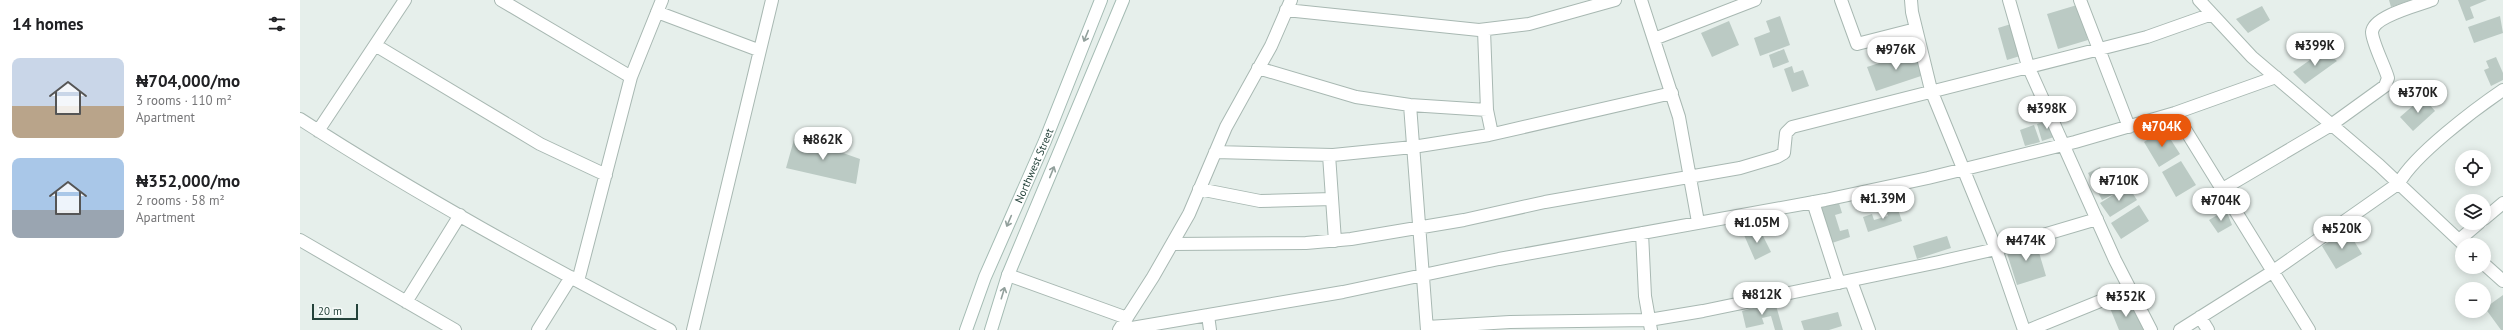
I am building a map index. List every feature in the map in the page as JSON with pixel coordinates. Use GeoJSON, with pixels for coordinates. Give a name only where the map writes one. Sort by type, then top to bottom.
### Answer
{"type":"FeatureCollection","features":[{"type":"Feature","properties":{"kind":"street"},"geometry":{"type":"LineString","coordinates":[[318,130],[405,0]]}},
{"type":"Feature","properties":{"kind":"street"},"geometry":{"type":"LineString","coordinates":[[501,0],[631,77]]}},
{"type":"Feature","properties":{"kind":"street"},"geometry":{"type":"LineString","coordinates":[[538,330],[574,279],[606,175],[631,77],[662,0]]}},
{"type":"Feature","properties":{"kind":"street"},"geometry":{"type":"LineString","coordinates":[[693,330],[758,50],[772,0]]}},
{"type":"Feature","properties":{"kind":"street","name":"Northwest Street"},"geometry":{"type":"LineString","coordinates":[[966,330],[986,277],[1045,141],[1101,0]]}},
{"type":"Feature","properties":{"kind":"street","name":"Northwest Street"},"geometry":{"type":"LineString","coordinates":[[991,330],[1008,275],[1122,0]]}},
{"type":"Feature","properties":{"kind":"street"},"geometry":{"type":"LineString","coordinates":[[1119,330],[1189,214],[1237,103],[1271,46],[1288,5],[1484,30],[1529,24],[1615,0]]}},
{"type":"Feature","properties":{"kind":"street"},"geometry":{"type":"LineString","coordinates":[[1641,0],[1679,117],[1698,222]]}},
{"type":"Feature","properties":{"kind":"street"},"geometry":{"type":"LineString","coordinates":[[1654,38],[1755,0]]}},
{"type":"Feature","properties":{"kind":"street"},"geometry":{"type":"LineString","coordinates":[[1841,0],[1857,44],[1916,29]]}},
{"type":"Feature","properties":{"kind":"street"},"geometry":{"type":"LineString","coordinates":[[1911,0],[1916,29],[1931,90],[1996,249],[2024,330]]}},
{"type":"Feature","properties":{"kind":"street"},"geometry":{"type":"LineString","coordinates":[[2009,0],[2028,66],[2097,219],[2130,289],[2152,330]]}},
{"type":"Feature","properties":{"kind":"street"},"geometry":{"type":"LineString","coordinates":[[2080,0],[2100,48],[2129,127]]}},
{"type":"Feature","properties":{"kind":"street"},"geometry":{"type":"LineString","coordinates":[[2199,0],[2252,57],[2398,183],[2457,238]]}},
{"type":"Feature","properties":{"kind":"street"},"geometry":{"type":"LineString","coordinates":[[2221,190],[2331,125],[2385,86],[2388,78],[2372,32],[2374,24],[2384,17],[2432,0]]}},
{"type":"Feature","properties":{"kind":"street"},"geometry":{"type":"LineString","coordinates":[[657,12],[758,50]]}},
{"type":"Feature","properties":{"kind":"street"},"geometry":{"type":"LineString","coordinates":[[1172,244],[1306,243],[1335,241],[1464,220],[1544,202],[1740,168],[1777,158],[1784,153],[1786,133],[1792,127],[1931,90],[2175,29],[2212,14]]}},
{"type":"Feature","properties":{"kind":"street"},"geometry":{"type":"LineString","coordinates":[[1484,30],[1487,110],[1492,134]]}},
{"type":"Feature","properties":{"kind":"street"},"geometry":{"type":"LineString","coordinates":[[375,45],[540,144],[606,175]]}},
{"type":"Feature","properties":{"kind":"street"},"geometry":{"type":"LineString","coordinates":[[1258,68],[1356,97],[1410,105],[1487,110]]}},
{"type":"Feature","properties":{"kind":"street"},"geometry":{"type":"LineString","coordinates":[[1119,330],[1337,293],[1698,222],[1813,202],[2064,145],[2175,114],[2276,77]]}},
{"type":"Feature","properties":{"kind":"street"},"geometry":{"type":"LineString","coordinates":[[2180,330],[2272,272],[2398,183],[2413,164],[2478,107],[2503,90]]}},
{"type":"Feature","properties":{"kind":"street"},"geometry":{"type":"LineString","coordinates":[[1215,152],[1329,155],[1413,147],[1492,134],[1672,93]]}},
{"type":"Feature","properties":{"kind":"street"},"geometry":{"type":"LineString","coordinates":[[1410,105],[1427,329],[1510,322],[1650,325],[1996,249],[2097,219]]}},
{"type":"Feature","properties":{"kind":"street"},"geometry":{"type":"LineString","coordinates":[[2175,114],[2309,330]]}},
{"type":"Feature","properties":{"kind":"street"},"geometry":{"type":"LineString","coordinates":[[300,119],[378,169],[574,279],[670,330]]}},
{"type":"Feature","properties":{"kind":"street"},"geometry":{"type":"LineString","coordinates":[[1329,155],[1335,241]]}},
{"type":"Feature","properties":{"kind":"street"},"geometry":{"type":"LineString","coordinates":[[1199,189],[1260,201],[1332,199]]}},
{"type":"Feature","properties":{"kind":"street"},"geometry":{"type":"LineString","coordinates":[[1813,202],[1839,283]]}},
{"type":"Feature","properties":{"kind":"street"},"geometry":{"type":"LineString","coordinates":[[2491,213],[2503,203]]}},
{"type":"Feature","properties":{"kind":"street"},"geometry":{"type":"LineString","coordinates":[[406,302],[460,215]]}},
{"type":"Feature","properties":{"kind":"street"},"geometry":{"type":"LineString","coordinates":[[2465,238],[2472,230]]}},
{"type":"Feature","properties":{"kind":"street"},"geometry":{"type":"LineString","coordinates":[[1642,233],[1650,325]]}},
{"type":"Feature","properties":{"kind":"street"},"geometry":{"type":"LineString","coordinates":[[300,240],[455,330]]}},
{"type":"Feature","properties":{"kind":"street"},"geometry":{"type":"LineString","coordinates":[[2491,271],[2503,282]]}},
{"type":"Feature","properties":{"kind":"street"},"geometry":{"type":"LineString","coordinates":[[1008,275],[1127,318]]}},
{"type":"Feature","properties":{"kind":"street"},"geometry":{"type":"LineString","coordinates":[[1851,281],[1869,330]]}},
{"type":"Feature","properties":{"kind":"street"},"geometry":{"type":"LineString","coordinates":[[2029,330],[2130,289]]}},
{"type":"Feature","properties":{"kind":"street"},"geometry":{"type":"LineString","coordinates":[[1208,315],[1210,330]]}},
{"type":"Feature","properties":{"kind":"street"},"geometry":{"type":"LineString","coordinates":[[2200,317],[2208,330]]}},
{"type":"Feature","properties":{"kind":"building"},"geometry":{"type":"Polygon","coordinates":[[[2389,0],[2411,0],[2391,7],[2389,0]]]}},
{"type":"Feature","properties":{"kind":"building"},"geometry":{"type":"Polygon","coordinates":[[[2458,0],[2487,0],[2470,7],[2474,18],[2466,21],[2458,0]]]}},
{"type":"Feature","properties":{"kind":"building"},"geometry":{"type":"Polygon","coordinates":[[[2077,5],[2088,40],[2058,49],[2047,14],[2077,5]]]}},
{"type":"Feature","properties":{"kind":"building"},"geometry":{"type":"Polygon","coordinates":[[[2262,6],[2270,20],[2248,33],[2236,19],[2262,6]]]}},
{"type":"Feature","properties":{"kind":"building"},"geometry":{"type":"Polygon","coordinates":[[[1780,16],[1790,45],[1760,56],[1754,38],[1770,32],[1766,21],[1780,16]]]}},
{"type":"Feature","properties":{"kind":"building"},"geometry":{"type":"Polygon","coordinates":[[[2500,16],[2503,33],[2474,43],[2468,27],[2500,16]]]}},
{"type":"Feature","properties":{"kind":"building"},"geometry":{"type":"Polygon","coordinates":[[[1729,21],[1739,45],[1712,57],[1701,33],[1729,21]]]}},
{"type":"Feature","properties":{"kind":"building"},"geometry":{"type":"Polygon","coordinates":[[[2011,24],[2020,56],[2007,60],[1998,28],[2011,24]]]}},
{"type":"Feature","properties":{"kind":"building"},"geometry":{"type":"Polygon","coordinates":[[[1784,49],[1789,62],[1773,68],[1769,55],[1784,49]]]}},
{"type":"Feature","properties":{"kind":"building"},"geometry":{"type":"Polygon","coordinates":[[[2324,50],[2337,61],[2305,84],[2293,72],[2324,50]]]}},
{"type":"Feature","properties":{"kind":"building"},"geometry":{"type":"Polygon","coordinates":[[[1916,51],[1924,75],[1876,91],[1867,67],[1916,51]]]}},
{"type":"Feature","properties":{"kind":"building"},"geometry":{"type":"Polygon","coordinates":[[[2496,57],[2503,73],[2503,80],[2491,86],[2484,70],[2489,68],[2486,61],[2496,57]]]}},
{"type":"Feature","properties":{"kind":"building"},"geometry":{"type":"Polygon","coordinates":[[[1792,66],[1794,73],[1803,70],[1809,86],[1792,92],[1784,69],[1792,66]]]}},
{"type":"Feature","properties":{"kind":"building"},"geometry":{"type":"Polygon","coordinates":[[[2423,97],[2435,111],[2413,131],[2400,117],[2423,97]]]}},
{"type":"Feature","properties":{"kind":"building"},"geometry":{"type":"Polygon","coordinates":[[[2052,119],[2057,136],[2042,141],[2037,124],[2052,119]]]}},
{"type":"Feature","properties":{"kind":"building"},"geometry":{"type":"Polygon","coordinates":[[[2034,125],[2040,142],[2025,146],[2020,130],[2034,125]]]}},
{"type":"Feature","properties":{"kind":"building"},"geometry":{"type":"Polygon","coordinates":[[[2164,129],[2180,154],[2159,167],[2144,142],[2164,129]]]}},
{"type":"Feature","properties":{"kind":"building"},"geometry":{"type":"Polygon","coordinates":[[[795,136],[860,159],[856,184],[786,168],[795,136]]]}},
{"type":"Feature","properties":{"kind":"building"},"geometry":{"type":"Polygon","coordinates":[[[2181,161],[2196,185],[2176,197],[2162,172],[2181,161]]]}},
{"type":"Feature","properties":{"kind":"building"},"geometry":{"type":"Polygon","coordinates":[[[2100,167],[2114,194],[2102,200],[2088,173],[2100,167]]]}},
{"type":"Feature","properties":{"kind":"building"},"geometry":{"type":"Polygon","coordinates":[[[2128,186],[2137,200],[2110,217],[2100,203],[2128,186]]]}},
{"type":"Feature","properties":{"kind":"building"},"geometry":{"type":"Polygon","coordinates":[[[1873,193],[1878,205],[1862,210],[1858,198],[1873,193]]]}},
{"type":"Feature","properties":{"kind":"building"},"geometry":{"type":"Polygon","coordinates":[[[1838,200],[1842,213],[1835,215],[1840,231],[1848,229],[1850,237],[1832,243],[1819,206],[1838,200]]]}},
{"type":"Feature","properties":{"kind":"building"},"geometry":{"type":"Polygon","coordinates":[[[2139,205],[2149,221],[2121,239],[2111,223],[2139,205]]]}},
{"type":"Feature","properties":{"kind":"building"},"geometry":{"type":"Polygon","coordinates":[[[1897,207],[1902,221],[1868,232],[1863,217],[1872,214],[1874,220],[1888,216],[1886,210],[1897,207]]]}},
{"type":"Feature","properties":{"kind":"building"},"geometry":{"type":"Polygon","coordinates":[[[2226,210],[2232,225],[2218,233],[2209,220],[2226,210]]]}},
{"type":"Feature","properties":{"kind":"building"},"geometry":{"type":"Polygon","coordinates":[[[1759,228],[1771,252],[1755,260],[1744,235],[1759,228]]]}},
{"type":"Feature","properties":{"kind":"building"},"geometry":{"type":"Polygon","coordinates":[[[2348,231],[2362,254],[2336,269],[2322,246],[2348,231]]]}},
{"type":"Feature","properties":{"kind":"building"},"geometry":{"type":"Polygon","coordinates":[[[1947,236],[1951,248],[1917,259],[1913,246],[1947,236]]]}},
{"type":"Feature","properties":{"kind":"building"},"geometry":{"type":"Polygon","coordinates":[[[2035,239],[2046,276],[2017,285],[2005,247],[2035,239]]]}},
{"type":"Feature","properties":{"kind":"building"},"geometry":{"type":"Polygon","coordinates":[[[2503,295],[2503,330],[2501,330],[2491,316],[2491,304],[2503,295]]]}},
{"type":"Feature","properties":{"kind":"building"},"geometry":{"type":"Polygon","coordinates":[[[2127,301],[2146,330],[2119,330],[2110,308],[2127,301]]]}},
{"type":"Feature","properties":{"kind":"building"},"geometry":{"type":"Polygon","coordinates":[[[1775,302],[1783,330],[1775,330],[1771,316],[1762,318],[1764,324],[1746,328],[1742,311],[1775,302]]]}},
{"type":"Feature","properties":{"kind":"building"},"geometry":{"type":"Polygon","coordinates":[[[1838,312],[1842,326],[1829,330],[1804,330],[1801,321],[1838,312]]]}}]}
